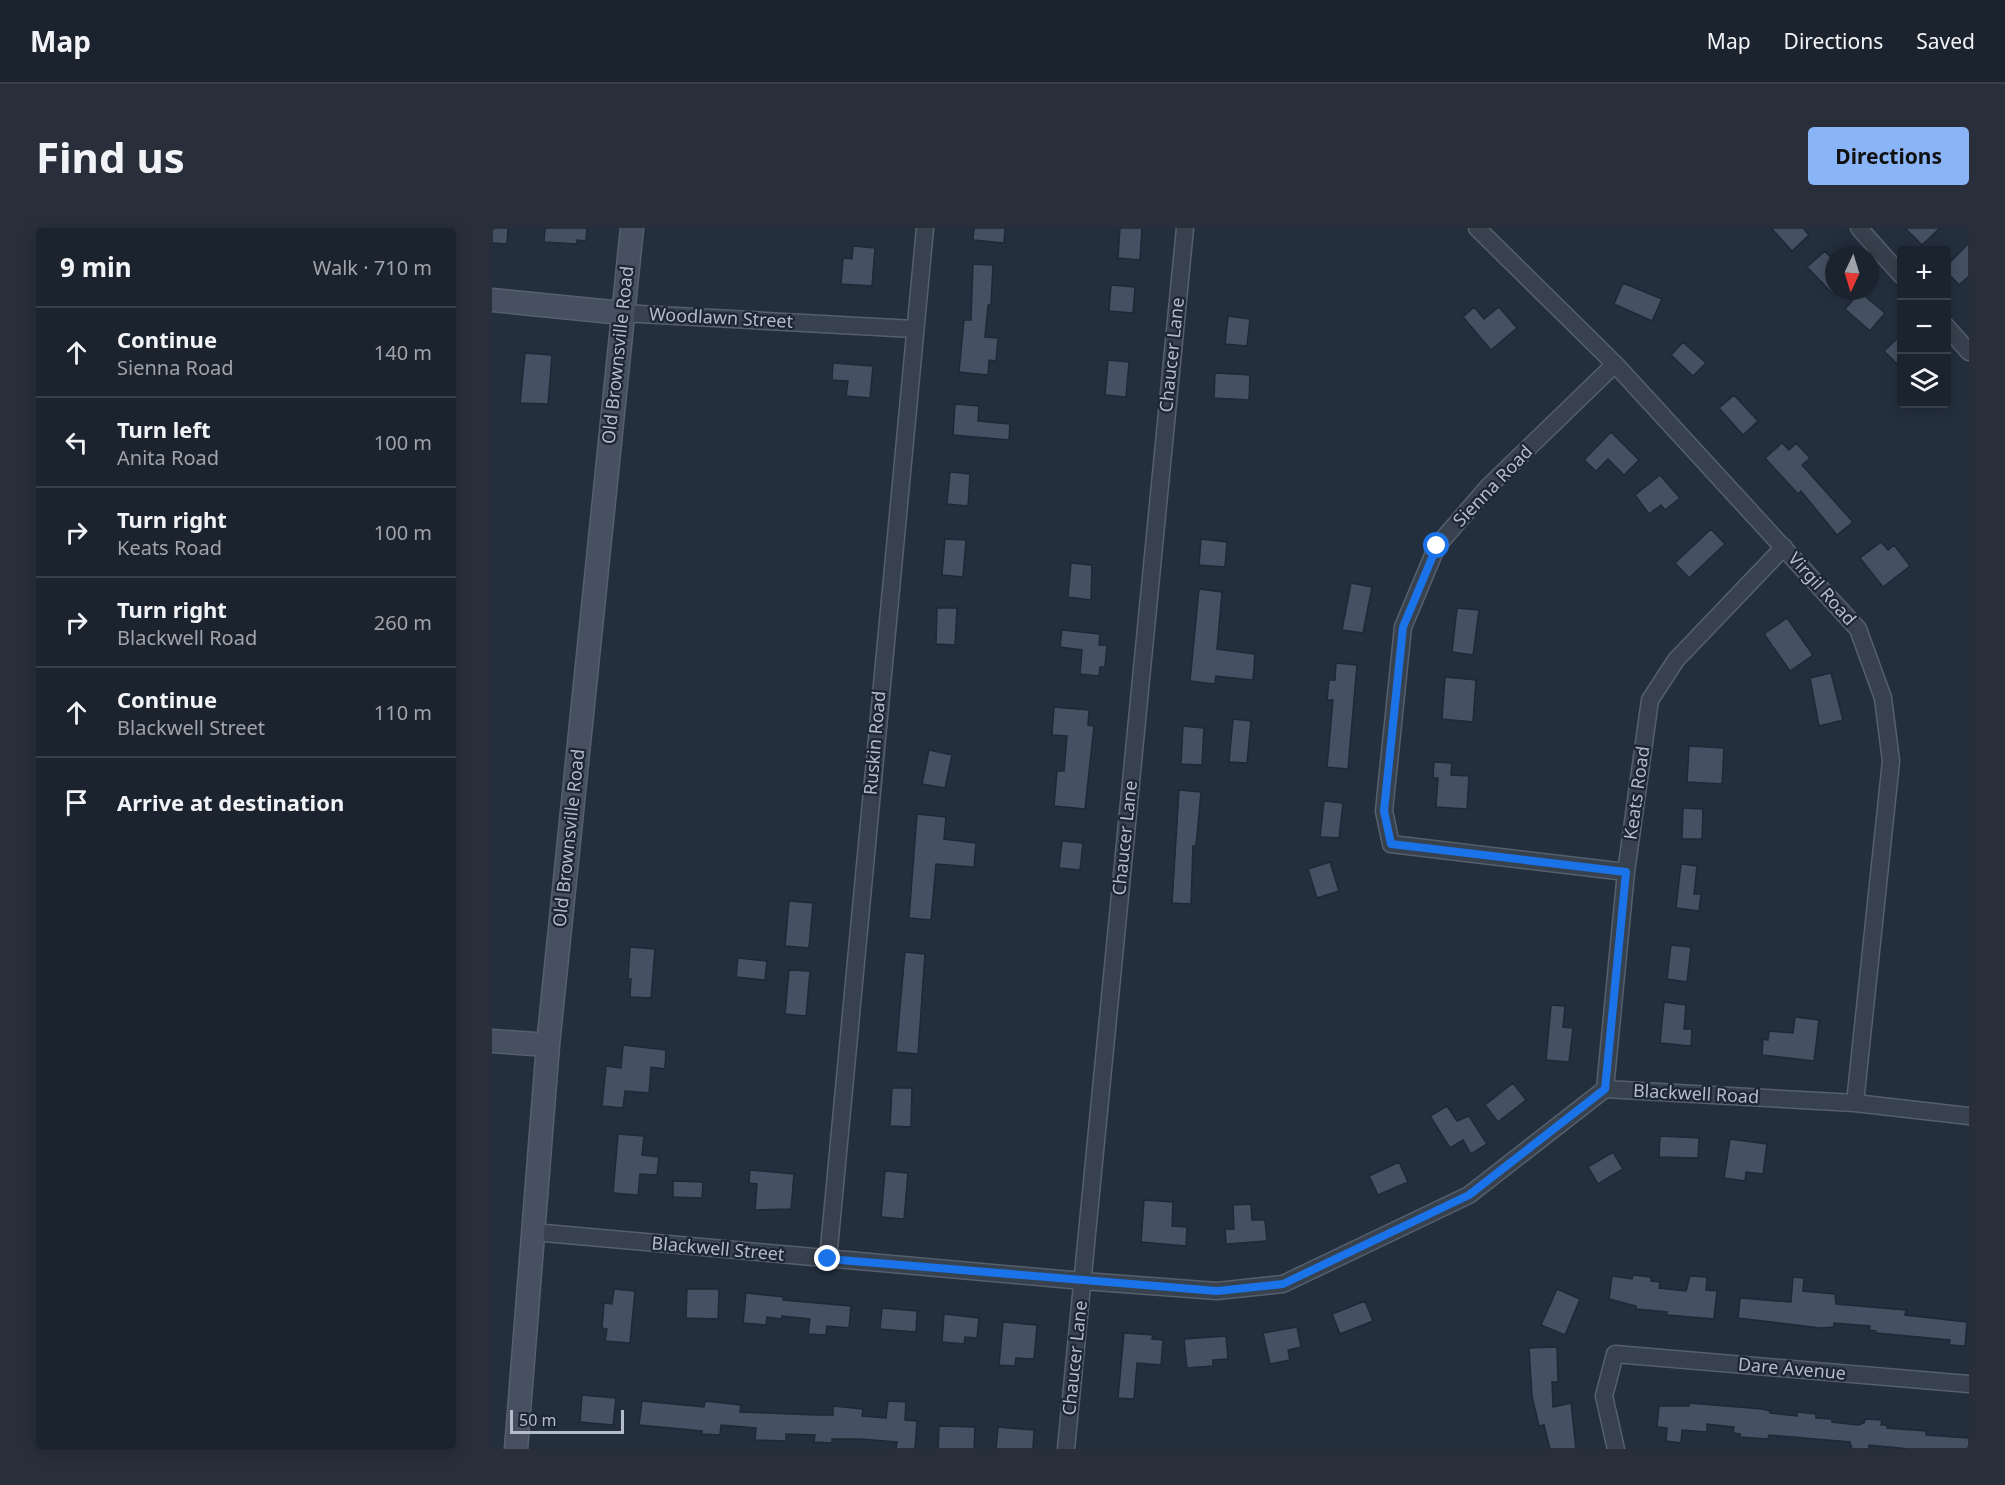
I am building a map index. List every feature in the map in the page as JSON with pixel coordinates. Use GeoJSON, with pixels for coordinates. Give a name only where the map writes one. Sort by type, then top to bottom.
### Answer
{"type":"FeatureCollection","features":[{"type":"Feature","properties":{"kind":"main road","name":"Old Brownsville Road"},"geometry":{"type":"LineString","coordinates":[[516,1449],[548,1045],[632,228]]}},
{"type":"Feature","properties":{"kind":"main road","name":"Woodlawn Street"},"geometry":{"type":"LineString","coordinates":[[492,300],[622,313]]}},
{"type":"Feature","properties":{"kind":"main road"},"geometry":{"type":"LineString","coordinates":[[492,1041],[548,1045]]}},
{"type":"Feature","properties":{"kind":"street","name":"Ruskin Road"},"geometry":{"type":"LineString","coordinates":[[828,1259],[925,228]]}},
{"type":"Feature","properties":{"kind":"street","name":"Chaucer Lane"},"geometry":{"type":"LineString","coordinates":[[1066,1449],[1185,228]]}},
{"type":"Feature","properties":{"kind":"street","name":"Virgil Road"},"geometry":{"type":"LineString","coordinates":[[1477,228],[1615,364],[1858,629],[1883,698],[1890,761],[1855,1103]]}},
{"type":"Feature","properties":{"kind":"street"},"geometry":{"type":"LineString","coordinates":[[1859,228],[1897,270]]}},
{"type":"Feature","properties":{"kind":"street","name":"Woodlawn Street"},"geometry":{"type":"LineString","coordinates":[[622,313],[914,329]]}},
{"type":"Feature","properties":{"kind":"street"},"geometry":{"type":"LineString","coordinates":[[1951,331],[1969,351]]}},
{"type":"Feature","properties":{"kind":"street","name":"Sienna Road"},"geometry":{"type":"LineString","coordinates":[[1615,364],[1488,487],[1437,546],[1403,627],[1384,811],[1391,844],[1626,872]]}},
{"type":"Feature","properties":{"kind":"street","name":"Keats Road"},"geometry":{"type":"LineString","coordinates":[[1605,1089],[1626,872],[1650,700],[1676,660],[1784,547]]}},
{"type":"Feature","properties":{"kind":"street"},"geometry":{"type":"LineString","coordinates":[[1083,1281],[1217,1291],[1283,1284],[1469,1195],[1605,1089]]}},
{"type":"Feature","properties":{"kind":"street","name":"Blackwell Road"},"geometry":{"type":"LineString","coordinates":[[1605,1089],[1855,1103],[1969,1116]]}},
{"type":"Feature","properties":{"kind":"street","name":"Blackwell Street"},"geometry":{"type":"LineString","coordinates":[[533,1232],[1083,1281]]}},
{"type":"Feature","properties":{"kind":"street","name":"Dare Avenue"},"geometry":{"type":"LineString","coordinates":[[1616,1449],[1604,1396],[1615,1354],[1969,1384]]}},
{"type":"Feature","properties":{"kind":"building"},"geometry":{"type":"Polygon","coordinates":[[[492,228],[508,228],[507,244],[492,243],[492,228]]]}},
{"type":"Feature","properties":{"kind":"building"},"geometry":{"type":"Polygon","coordinates":[[[545,228],[587,228],[586,241],[577,240],[577,244],[544,242],[545,228]]]}},
{"type":"Feature","properties":{"kind":"building"},"geometry":{"type":"Polygon","coordinates":[[[974,228],[1005,228],[1004,243],[973,240],[974,228]]]}},
{"type":"Feature","properties":{"kind":"building"},"geometry":{"type":"Polygon","coordinates":[[[1120,228],[1142,228],[1140,260],[1118,258],[1120,228]]]}},
{"type":"Feature","properties":{"kind":"building"},"geometry":{"type":"Polygon","coordinates":[[[1771,228],[1803,228],[1809,235],[1792,251],[1771,228]]]}},
{"type":"Feature","properties":{"kind":"building"},"geometry":{"type":"Polygon","coordinates":[[[1905,228],[1940,228],[1922,245],[1905,228]]]}},
{"type":"Feature","properties":{"kind":"building"},"geometry":{"type":"Polygon","coordinates":[[[1969,243],[1969,276],[1959,285],[1951,276],[1951,261],[1969,243]]]}},
{"type":"Feature","properties":{"kind":"building"},"geometry":{"type":"Polygon","coordinates":[[[853,246],[875,248],[872,286],[841,284],[843,258],[852,259],[853,246]]]}},
{"type":"Feature","properties":{"kind":"building"},"geometry":{"type":"Polygon","coordinates":[[[1825,251],[1825,286],[1807,267],[1825,251]]]}},
{"type":"Feature","properties":{"kind":"building"},"geometry":{"type":"Polygon","coordinates":[[[973,264],[993,265],[991,305],[988,305],[985,337],[998,338],[996,361],[989,360],[988,375],[959,372],[964,320],[971,320],[973,264]]]}},
{"type":"Feature","properties":{"kind":"building"},"geometry":{"type":"Polygon","coordinates":[[[1623,283],[1662,299],[1652,321],[1614,304],[1623,283]]]}},
{"type":"Feature","properties":{"kind":"building"},"geometry":{"type":"Polygon","coordinates":[[[1111,285],[1135,287],[1133,313],[1109,311],[1111,285]]]}},
{"type":"Feature","properties":{"kind":"building"},"geometry":{"type":"Polygon","coordinates":[[[1853,300],[1870,300],[1885,313],[1870,331],[1845,309],[1853,300]]]}},
{"type":"Feature","properties":{"kind":"building"},"geometry":{"type":"Polygon","coordinates":[[[1474,307],[1484,319],[1499,307],[1517,328],[1491,350],[1463,317],[1474,307]]]}},
{"type":"Feature","properties":{"kind":"building"},"geometry":{"type":"Polygon","coordinates":[[[1228,316],[1250,319],[1247,346],[1225,344],[1228,316]]]}},
{"type":"Feature","properties":{"kind":"building"},"geometry":{"type":"Polygon","coordinates":[[[1897,339],[1897,364],[1884,351],[1897,339]]]}},
{"type":"Feature","properties":{"kind":"building"},"geometry":{"type":"Polygon","coordinates":[[[1683,342],[1706,363],[1693,376],[1671,355],[1683,342]]]}},
{"type":"Feature","properties":{"kind":"building"},"geometry":{"type":"Polygon","coordinates":[[[525,353],[552,355],[548,404],[520,403],[525,353]]]}},
{"type":"Feature","properties":{"kind":"building"},"geometry":{"type":"Polygon","coordinates":[[[1108,360],[1129,362],[1126,397],[1105,395],[1108,360]]]}},
{"type":"Feature","properties":{"kind":"building"},"geometry":{"type":"Polygon","coordinates":[[[833,363],[873,366],[870,398],[846,396],[848,381],[832,380],[833,363]]]}},
{"type":"Feature","properties":{"kind":"building"},"geometry":{"type":"Polygon","coordinates":[[[1215,373],[1250,375],[1249,400],[1214,398],[1215,373]]]}},
{"type":"Feature","properties":{"kind":"building"},"geometry":{"type":"Polygon","coordinates":[[[1734,395],[1758,421],[1743,435],[1719,408],[1734,395]]]}},
{"type":"Feature","properties":{"kind":"building"},"geometry":{"type":"Polygon","coordinates":[[[955,404],[979,406],[978,421],[1010,424],[1009,440],[953,435],[955,404]]]}},
{"type":"Feature","properties":{"kind":"building"},"geometry":{"type":"Polygon","coordinates":[[[1611,432],[1639,460],[1624,475],[1608,459],[1596,471],[1584,460],[1611,432]]]}},
{"type":"Feature","properties":{"kind":"building"},"geometry":{"type":"Polygon","coordinates":[[[1782,443],[1789,450],[1796,443],[1810,458],[1802,465],[1853,522],[1837,535],[1801,491],[1798,494],[1765,458],[1782,443]]]}},
{"type":"Feature","properties":{"kind":"building"},"geometry":{"type":"Polygon","coordinates":[[[950,472],[970,474],[968,506],[947,504],[950,472]]]}},
{"type":"Feature","properties":{"kind":"building"},"geometry":{"type":"Polygon","coordinates":[[[1660,475],[1680,498],[1665,510],[1661,505],[1649,514],[1635,495],[1660,475]]]}},
{"type":"Feature","properties":{"kind":"building"},"geometry":{"type":"Polygon","coordinates":[[[1711,529],[1725,544],[1689,578],[1675,563],[1711,529]]]}},
{"type":"Feature","properties":{"kind":"building"},"geometry":{"type":"Polygon","coordinates":[[[945,539],[966,540],[963,577],[942,575],[945,539]]]}},
{"type":"Feature","properties":{"kind":"building"},"geometry":{"type":"Polygon","coordinates":[[[1201,539],[1227,542],[1225,567],[1199,565],[1201,539]]]}},
{"type":"Feature","properties":{"kind":"building"},"geometry":{"type":"Polygon","coordinates":[[[1881,542],[1888,550],[1894,545],[1910,566],[1883,587],[1860,558],[1881,542]]]}},
{"type":"Feature","properties":{"kind":"building"},"geometry":{"type":"Polygon","coordinates":[[[1071,563],[1092,565],[1091,600],[1068,597],[1071,563]]]}},
{"type":"Feature","properties":{"kind":"building"},"geometry":{"type":"Polygon","coordinates":[[[1351,583],[1372,587],[1363,633],[1342,630],[1351,583]]]}},
{"type":"Feature","properties":{"kind":"building"},"geometry":{"type":"Polygon","coordinates":[[[1199,589],[1222,592],[1217,649],[1255,654],[1253,680],[1216,676],[1215,684],[1190,681],[1199,589]]]}},
{"type":"Feature","properties":{"kind":"building"},"geometry":{"type":"Polygon","coordinates":[[[937,608],[957,608],[955,645],[936,644],[937,608]]]}},
{"type":"Feature","properties":{"kind":"building"},"geometry":{"type":"Polygon","coordinates":[[[1457,608],[1479,610],[1473,655],[1452,652],[1457,608]]]}},
{"type":"Feature","properties":{"kind":"building"},"geometry":{"type":"Polygon","coordinates":[[[1787,618],[1813,655],[1790,671],[1764,634],[1787,618]]]}},
{"type":"Feature","properties":{"kind":"building"},"geometry":{"type":"Polygon","coordinates":[[[1062,630],[1100,634],[1099,645],[1107,645],[1105,667],[1100,667],[1099,676],[1080,674],[1082,650],[1060,647],[1062,630]]]}},
{"type":"Feature","properties":{"kind":"building"},"geometry":{"type":"Polygon","coordinates":[[[1336,663],[1357,665],[1348,769],[1327,767],[1333,700],[1327,700],[1329,680],[1335,680],[1336,663]]]}},
{"type":"Feature","properties":{"kind":"building"},"geometry":{"type":"Polygon","coordinates":[[[1831,673],[1843,720],[1819,726],[1810,678],[1831,673]]]}},
{"type":"Feature","properties":{"kind":"building"},"geometry":{"type":"Polygon","coordinates":[[[1445,677],[1476,680],[1473,722],[1442,719],[1445,677]]]}},
{"type":"Feature","properties":{"kind":"building"},"geometry":{"type":"Polygon","coordinates":[[[1054,707],[1089,710],[1088,725],[1094,726],[1085,809],[1054,806],[1057,771],[1064,771],[1067,736],[1052,735],[1054,707]]]}},
{"type":"Feature","properties":{"kind":"building"},"geometry":{"type":"Polygon","coordinates":[[[1233,719],[1251,721],[1247,763],[1229,762],[1233,719]]]}},
{"type":"Feature","properties":{"kind":"building"},"geometry":{"type":"Polygon","coordinates":[[[1183,726],[1204,728],[1202,765],[1181,764],[1183,726]]]}},
{"type":"Feature","properties":{"kind":"building"},"geometry":{"type":"Polygon","coordinates":[[[1689,746],[1724,748],[1722,784],[1687,782],[1689,746]]]}},
{"type":"Feature","properties":{"kind":"building"},"geometry":{"type":"Polygon","coordinates":[[[929,750],[952,755],[945,788],[922,784],[929,750]]]}},
{"type":"Feature","properties":{"kind":"building"},"geometry":{"type":"Polygon","coordinates":[[[1434,762],[1452,763],[1451,775],[1469,776],[1467,809],[1436,807],[1438,778],[1433,778],[1434,762]]]}},
{"type":"Feature","properties":{"kind":"building"},"geometry":{"type":"Polygon","coordinates":[[[1179,790],[1201,792],[1196,846],[1193,846],[1191,904],[1172,903],[1179,790]]]}},
{"type":"Feature","properties":{"kind":"building"},"geometry":{"type":"Polygon","coordinates":[[[1324,801],[1343,803],[1339,838],[1320,837],[1324,801]]]}},
{"type":"Feature","properties":{"kind":"building"},"geometry":{"type":"Polygon","coordinates":[[[1683,808],[1703,809],[1702,839],[1682,839],[1683,808]]]}},
{"type":"Feature","properties":{"kind":"building"},"geometry":{"type":"Polygon","coordinates":[[[917,814],[946,817],[944,839],[976,843],[974,867],[936,864],[931,920],[909,918],[917,814]]]}},
{"type":"Feature","properties":{"kind":"building"},"geometry":{"type":"Polygon","coordinates":[[[1062,841],[1083,843],[1080,870],[1059,868],[1062,841]]]}},
{"type":"Feature","properties":{"kind":"building"},"geometry":{"type":"Polygon","coordinates":[[[1330,862],[1339,891],[1317,898],[1308,869],[1330,862]]]}},
{"type":"Feature","properties":{"kind":"building"},"geometry":{"type":"Polygon","coordinates":[[[1681,864],[1697,866],[1694,894],[1701,894],[1699,911],[1676,908],[1681,864]]]}},
{"type":"Feature","properties":{"kind":"building"},"geometry":{"type":"Polygon","coordinates":[[[789,901],[813,903],[809,948],[785,946],[789,901]]]}},
{"type":"Feature","properties":{"kind":"building"},"geometry":{"type":"Polygon","coordinates":[[[1671,945],[1691,947],[1687,982],[1667,979],[1671,945]]]}},
{"type":"Feature","properties":{"kind":"building"},"geometry":{"type":"Polygon","coordinates":[[[630,947],[655,949],[651,998],[630,997],[631,979],[628,979],[630,947]]]}},
{"type":"Feature","properties":{"kind":"building"},"geometry":{"type":"Polygon","coordinates":[[[905,952],[925,954],[918,1054],[896,1052],[905,952]]]}},
{"type":"Feature","properties":{"kind":"building"},"geometry":{"type":"Polygon","coordinates":[[[738,958],[767,961],[765,980],[736,977],[738,958]]]}},
{"type":"Feature","properties":{"kind":"building"},"geometry":{"type":"Polygon","coordinates":[[[789,970],[810,971],[806,1016],[785,1014],[789,970]]]}},
{"type":"Feature","properties":{"kind":"building"},"geometry":{"type":"Polygon","coordinates":[[[1664,1002],[1686,1005],[1684,1029],[1692,1029],[1691,1046],[1660,1043],[1664,1002]]]}},
{"type":"Feature","properties":{"kind":"building"},"geometry":{"type":"Polygon","coordinates":[[[1551,1005],[1565,1006],[1563,1027],[1573,1028],[1569,1062],[1546,1060],[1551,1005]]]}},
{"type":"Feature","properties":{"kind":"building"},"geometry":{"type":"Polygon","coordinates":[[[1795,1017],[1819,1020],[1814,1061],[1762,1055],[1763,1039],[1768,1040],[1769,1031],[1793,1033],[1795,1017]]]}},
{"type":"Feature","properties":{"kind":"building"},"geometry":{"type":"Polygon","coordinates":[[[623,1045],[666,1050],[665,1069],[651,1067],[649,1093],[625,1091],[623,1108],[602,1106],[606,1066],[621,1068],[623,1045]]]}},
{"type":"Feature","properties":{"kind":"building"},"geometry":{"type":"Polygon","coordinates":[[[1513,1083],[1526,1100],[1498,1122],[1485,1105],[1513,1083]]]}},
{"type":"Feature","properties":{"kind":"building"},"geometry":{"type":"Polygon","coordinates":[[[892,1088],[912,1088],[911,1127],[890,1126],[892,1088]]]}},
{"type":"Feature","properties":{"kind":"building"},"geometry":{"type":"Polygon","coordinates":[[[1447,1106],[1457,1121],[1469,1116],[1487,1144],[1471,1154],[1463,1140],[1450,1148],[1430,1116],[1447,1106]]]}},
{"type":"Feature","properties":{"kind":"building"},"geometry":{"type":"Polygon","coordinates":[[[618,1134],[644,1136],[642,1155],[659,1157],[657,1175],[640,1174],[638,1195],[613,1193],[618,1134]]]}},
{"type":"Feature","properties":{"kind":"building"},"geometry":{"type":"Polygon","coordinates":[[[1660,1136],[1699,1138],[1698,1158],[1659,1157],[1660,1136]]]}},
{"type":"Feature","properties":{"kind":"building"},"geometry":{"type":"Polygon","coordinates":[[[1730,1139],[1767,1144],[1763,1174],[1746,1172],[1745,1181],[1724,1178],[1730,1139]]]}},
{"type":"Feature","properties":{"kind":"building"},"geometry":{"type":"Polygon","coordinates":[[[1613,1152],[1623,1169],[1598,1184],[1588,1167],[1613,1152]]]}},
{"type":"Feature","properties":{"kind":"building"},"geometry":{"type":"Polygon","coordinates":[[[1399,1162],[1408,1182],[1378,1195],[1369,1176],[1399,1162]]]}},
{"type":"Feature","properties":{"kind":"building"},"geometry":{"type":"Polygon","coordinates":[[[750,1170],[794,1174],[791,1209],[755,1210],[757,1184],[749,1183],[750,1170]]]}},
{"type":"Feature","properties":{"kind":"building"},"geometry":{"type":"Polygon","coordinates":[[[885,1171],[908,1173],[904,1219],[881,1217],[885,1171]]]}},
{"type":"Feature","properties":{"kind":"building"},"geometry":{"type":"Polygon","coordinates":[[[673,1181],[703,1182],[702,1198],[673,1197],[673,1181]]]}},
{"type":"Feature","properties":{"kind":"building"},"geometry":{"type":"Polygon","coordinates":[[[1144,1200],[1173,1202],[1172,1226],[1187,1227],[1186,1246],[1141,1242],[1144,1200]]]}},
{"type":"Feature","properties":{"kind":"building"},"geometry":{"type":"Polygon","coordinates":[[[1251,1204],[1252,1220],[1265,1220],[1267,1241],[1226,1244],[1225,1229],[1234,1229],[1233,1205],[1251,1204]]]}},
{"type":"Feature","properties":{"kind":"building"},"geometry":{"type":"Polygon","coordinates":[[[1633,1275],[1651,1277],[1651,1281],[1660,1282],[1659,1288],[1686,1291],[1690,1276],[1707,1277],[1706,1290],[1717,1291],[1714,1319],[1667,1315],[1667,1312],[1636,1309],[1636,1306],[1609,1299],[1612,1276],[1632,1279],[1633,1275]]]}},
{"type":"Feature","properties":{"kind":"building"},"geometry":{"type":"Polygon","coordinates":[[[1793,1277],[1804,1278],[1803,1291],[1835,1294],[1836,1304],[1906,1310],[1905,1315],[1967,1322],[1965,1346],[1949,1345],[1950,1340],[1876,1333],[1876,1331],[1869,1330],[1870,1326],[1834,1323],[1834,1327],[1820,1328],[1738,1318],[1740,1298],[1791,1302],[1793,1277]]]}},
{"type":"Feature","properties":{"kind":"building"},"geometry":{"type":"Polygon","coordinates":[[[614,1289],[635,1291],[630,1343],[605,1341],[607,1329],[602,1328],[604,1303],[612,1304],[614,1289]]]}},
{"type":"Feature","properties":{"kind":"building"},"geometry":{"type":"Polygon","coordinates":[[[687,1289],[719,1289],[718,1319],[686,1318],[687,1289]]]}},
{"type":"Feature","properties":{"kind":"building"},"geometry":{"type":"Polygon","coordinates":[[[1557,1289],[1580,1299],[1565,1335],[1541,1325],[1557,1289]]]}},
{"type":"Feature","properties":{"kind":"building"},"geometry":{"type":"Polygon","coordinates":[[[746,1293],[784,1297],[783,1300],[851,1306],[849,1328],[827,1326],[826,1335],[808,1334],[810,1319],[782,1316],[781,1319],[767,1317],[766,1325],[743,1323],[746,1293]]]}},
{"type":"Feature","properties":{"kind":"building"},"geometry":{"type":"Polygon","coordinates":[[[1365,1301],[1373,1321],[1340,1334],[1332,1314],[1365,1301]]]}},
{"type":"Feature","properties":{"kind":"building"},"geometry":{"type":"Polygon","coordinates":[[[882,1308],[917,1311],[916,1332],[880,1329],[882,1308]]]}},
{"type":"Feature","properties":{"kind":"building"},"geometry":{"type":"Polygon","coordinates":[[[944,1314],[979,1318],[977,1338],[965,1337],[964,1344],[942,1342],[944,1314]]]}},
{"type":"Feature","properties":{"kind":"building"},"geometry":{"type":"Polygon","coordinates":[[[1003,1322],[1037,1325],[1034,1359],[1016,1358],[1015,1366],[999,1365],[1003,1322]]]}},
{"type":"Feature","properties":{"kind":"building"},"geometry":{"type":"Polygon","coordinates":[[[1297,1327],[1301,1347],[1288,1350],[1290,1360],[1270,1364],[1263,1333],[1297,1327]]]}},
{"type":"Feature","properties":{"kind":"building"},"geometry":{"type":"Polygon","coordinates":[[[1124,1333],[1153,1335],[1152,1339],[1163,1340],[1161,1365],[1137,1363],[1134,1399],[1118,1398],[1124,1333]]]}},
{"type":"Feature","properties":{"kind":"building"},"geometry":{"type":"Polygon","coordinates":[[[1226,1336],[1228,1359],[1213,1360],[1213,1366],[1187,1368],[1184,1339],[1226,1336]]]}},
{"type":"Feature","properties":{"kind":"building"},"geometry":{"type":"Polygon","coordinates":[[[1557,1347],[1558,1382],[1552,1382],[1553,1407],[1571,1403],[1576,1449],[1550,1449],[1544,1425],[1539,1426],[1532,1396],[1529,1348],[1557,1347]]]}},
{"type":"Feature","properties":{"kind":"building"},"geometry":{"type":"Polygon","coordinates":[[[582,1395],[616,1398],[613,1425],[580,1422],[582,1395]]]}},
{"type":"Feature","properties":{"kind":"building"},"geometry":{"type":"Polygon","coordinates":[[[642,1401],[704,1407],[705,1401],[741,1405],[740,1412],[816,1415],[833,1415],[833,1406],[863,1409],[862,1416],[886,1418],[888,1401],[906,1402],[905,1420],[917,1421],[915,1449],[896,1449],[897,1442],[860,1439],[832,1439],[832,1443],[814,1442],[815,1435],[786,1434],[786,1441],[755,1440],[756,1428],[721,1425],[720,1435],[639,1425],[642,1401]]]}},
{"type":"Feature","properties":{"kind":"building"},"geometry":{"type":"Polygon","coordinates":[[[1689,1403],[1763,1409],[1770,1413],[1797,1416],[1797,1412],[1816,1414],[1816,1418],[1858,1425],[1864,1423],[1865,1419],[1882,1420],[1881,1425],[1887,1425],[1887,1428],[1926,1431],[1926,1435],[1969,1438],[1969,1449],[1909,1449],[1869,1445],[1869,1449],[1852,1449],[1850,1442],[1769,1435],[1768,1439],[1740,1437],[1740,1434],[1733,1433],[1734,1427],[1707,1424],[1707,1432],[1682,1430],[1681,1443],[1666,1441],[1667,1428],[1657,1427],[1659,1406],[1689,1406],[1689,1403]]]}},
{"type":"Feature","properties":{"kind":"building"},"geometry":{"type":"Polygon","coordinates":[[[939,1426],[975,1427],[974,1449],[938,1449],[939,1426]]]}},
{"type":"Feature","properties":{"kind":"building"},"geometry":{"type":"Polygon","coordinates":[[[998,1427],[1034,1430],[1033,1449],[996,1449],[998,1427]]]}},
{"type":"Feature","properties":{"kind":"route"},"geometry":{"type":"LineString","coordinates":[[828,1259],[1217,1291],[1283,1284],[1469,1195],[1605,1089],[1626,872],[1391,844],[1384,811],[1403,627],[1437,546]]}}]}
